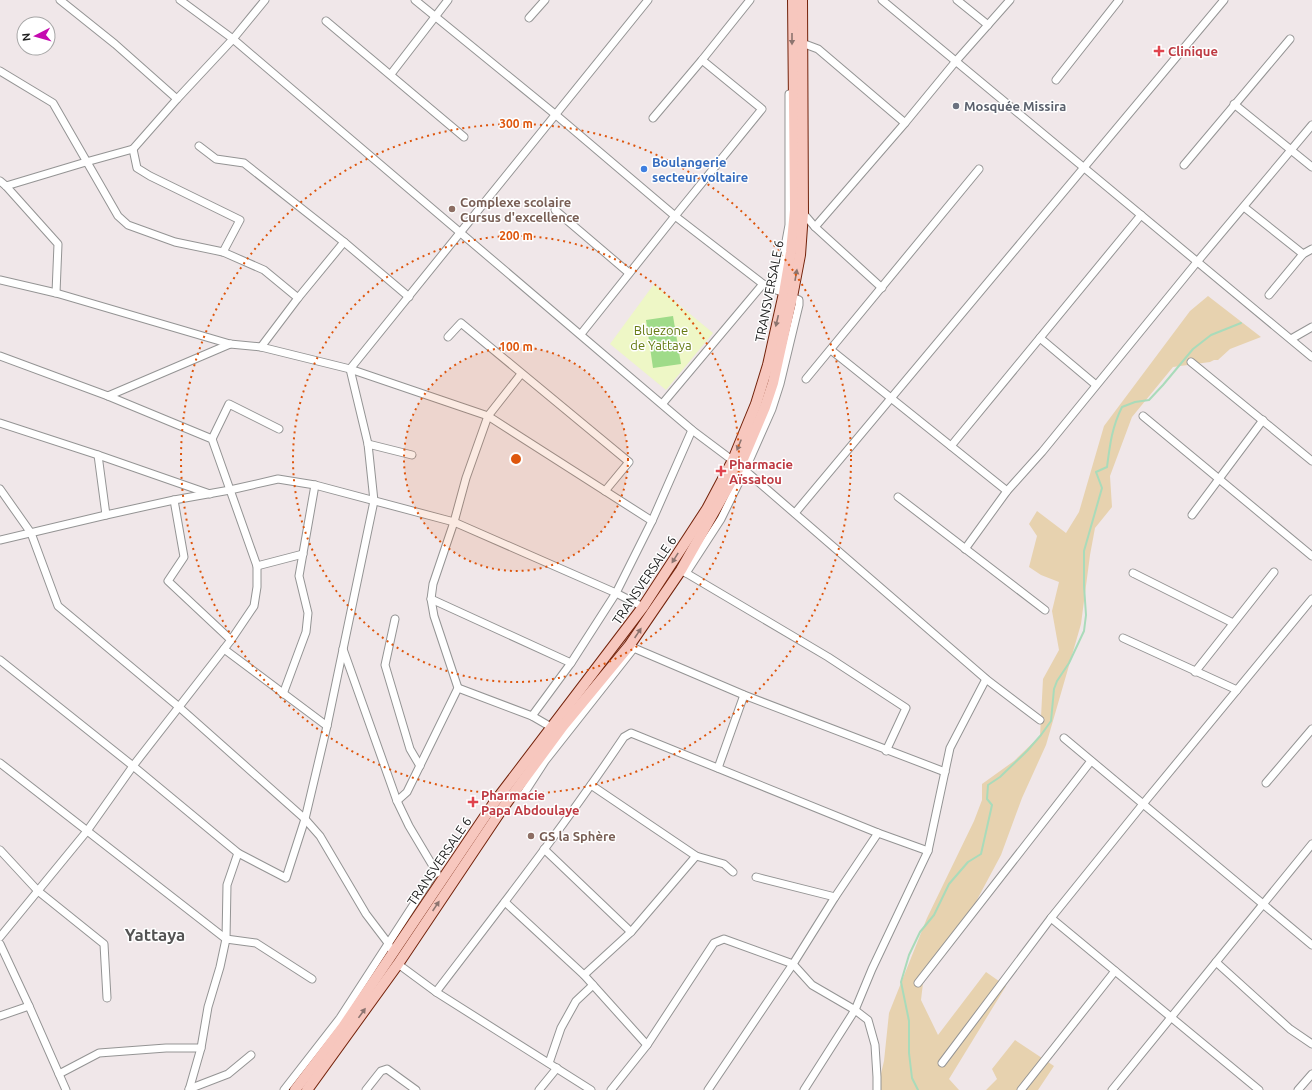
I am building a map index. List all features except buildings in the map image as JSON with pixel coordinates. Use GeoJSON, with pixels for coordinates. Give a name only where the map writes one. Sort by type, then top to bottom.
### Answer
{"type":"FeatureCollection","features":[{"type":"Feature","properties":{"kind":"main road","name":"TRANSVERSALE 6"},"geometry":{"type":"LineString","coordinates":[[302,1082],[351,1008],[393,953],[440,881],[494,803],[551,727],[618,642],[643,607],[706,509],[739,465],[768,365],[784,294],[791,252],[795,210],[792,0]]}},
{"type":"Feature","properties":{"kind":"main road","name":"TRANSVERSALE 6"},"geometry":{"type":"LineString","coordinates":[[295,1090],[398,964],[512,795],[632,647],[683,572],[739,465],[776,384],[784,294],[800,255],[803,213],[802,0]]}},
{"type":"Feature","properties":{"kind":"street"},"geometry":{"type":"LineString","coordinates":[[60,0],[115,44],[177,99]]}},
{"type":"Feature","properties":{"kind":"street"},"geometry":{"type":"LineString","coordinates":[[180,0],[233,39],[692,430],[739,465],[986,680],[1040,720]]}},
{"type":"Feature","properties":{"kind":"street"},"geometry":{"type":"LineString","coordinates":[[6,186],[86,162],[133,150],[177,99],[233,39],[265,0]]}},
{"type":"Feature","properties":{"kind":"street"},"geometry":{"type":"LineString","coordinates":[[415,0],[556,115],[675,216],[763,284],[784,294]]}},
{"type":"Feature","properties":{"kind":"street"},"geometry":{"type":"LineString","coordinates":[[391,74],[434,16],[448,0]]}},
{"type":"Feature","properties":{"kind":"street"},"geometry":{"type":"LineString","coordinates":[[529,18],[545,0]]}},
{"type":"Feature","properties":{"kind":"street"},"geometry":{"type":"LineString","coordinates":[[350,369],[648,0]]}},
{"type":"Feature","properties":{"kind":"street"},"geometry":{"type":"LineString","coordinates":[[653,118],[750,0]]}},
{"type":"Feature","properties":{"kind":"street"},"geometry":{"type":"LineString","coordinates":[[882,0],[1312,357]]}},
{"type":"Feature","properties":{"kind":"street"},"geometry":{"type":"LineString","coordinates":[[958,0],[988,25]]}},
{"type":"Feature","properties":{"kind":"street"},"geometry":{"type":"LineString","coordinates":[[815,227],[905,123],[956,61],[1010,0]]}},
{"type":"Feature","properties":{"kind":"street"},"geometry":{"type":"LineString","coordinates":[[795,513],[1224,0]]}},
{"type":"Feature","properties":{"kind":"street"},"geometry":{"type":"LineString","coordinates":[[1056,80],[1116,1]]}},
{"type":"Feature","properties":{"kind":"street"},"geometry":{"type":"LineString","coordinates":[[326,21],[391,74],[464,137]]}},
{"type":"Feature","properties":{"kind":"street"},"geometry":{"type":"LineString","coordinates":[[1184,165],[1290,39]]}},
{"type":"Feature","properties":{"kind":"street"},"geometry":{"type":"LineString","coordinates":[[802,43],[818,49],[905,123]]}},
{"type":"Feature","properties":{"kind":"street"},"geometry":{"type":"LineString","coordinates":[[581,334],[762,109],[702,60]]}},
{"type":"Feature","properties":{"kind":"street"},"geometry":{"type":"LineString","coordinates":[[0,71],[53,103],[118,216],[128,225],[175,242],[223,252],[264,270],[298,298]]}},
{"type":"Feature","properties":{"kind":"street"},"geometry":{"type":"LineString","coordinates":[[1234,104],[1312,167]]}},
{"type":"Feature","properties":{"kind":"street"},"geometry":{"type":"LineString","coordinates":[[965,549],[1008,491],[1042,452],[1197,262],[1312,125]]}},
{"type":"Feature","properties":{"kind":"street"},"geometry":{"type":"LineString","coordinates":[[199,146],[216,159],[244,163],[344,242],[409,297]]}},
{"type":"Feature","properties":{"kind":"street"},"geometry":{"type":"LineString","coordinates":[[133,150],[137,168],[150,176],[240,220],[223,252]]}},
{"type":"Feature","properties":{"kind":"street"},"geometry":{"type":"LineString","coordinates":[[806,379],[979,169]]}},
{"type":"Feature","properties":{"kind":"street"},"geometry":{"type":"LineString","coordinates":[[0,181],[58,244],[56,293]]}},
{"type":"Feature","properties":{"kind":"street"},"geometry":{"type":"LineString","coordinates":[[1244,207],[1303,254]]}},
{"type":"Feature","properties":{"kind":"street"},"geometry":{"type":"LineString","coordinates":[[555,210],[629,273]]}},
{"type":"Feature","properties":{"kind":"street"},"geometry":{"type":"LineString","coordinates":[[803,213],[815,227],[882,288]]}},
{"type":"Feature","properties":{"kind":"street"},"geometry":{"type":"LineString","coordinates":[[951,446],[1141,215]]}},
{"type":"Feature","properties":{"kind":"street"},"geometry":{"type":"LineString","coordinates":[[261,347],[298,298],[344,242]]}},
{"type":"Feature","properties":{"kind":"street"},"geometry":{"type":"LineString","coordinates":[[1269,295],[1303,254],[1312,249]]}},
{"type":"Feature","properties":{"kind":"street"},"geometry":{"type":"LineString","coordinates":[[0,280],[56,293],[230,344],[261,347],[350,369],[488,416],[652,521]]}},
{"type":"Feature","properties":{"kind":"street"},"geometry":{"type":"LineString","coordinates":[[662,403],[763,284]]}},
{"type":"Feature","properties":{"kind":"street"},"geometry":{"type":"LineString","coordinates":[[448,337],[460,324],[629,462],[605,491]]}},
{"type":"Feature","properties":{"kind":"street"},"geometry":{"type":"LineString","coordinates":[[1291,339],[1312,327]]}},
{"type":"Feature","properties":{"kind":"street"},"geometry":{"type":"LineString","coordinates":[[1040,338],[1096,385]]}},
{"type":"Feature","properties":{"kind":"street"},"geometry":{"type":"LineString","coordinates":[[108,396],[230,344]]}},
{"type":"Feature","properties":{"kind":"street"},"geometry":{"type":"LineString","coordinates":[[831,350],[1008,491]]}},
{"type":"Feature","properties":{"kind":"street"},"geometry":{"type":"LineString","coordinates":[[0,356],[108,396],[212,439]]}},
{"type":"Feature","properties":{"kind":"street"},"geometry":{"type":"LineString","coordinates":[[1191,362],[1312,461]]}},
{"type":"Feature","properties":{"kind":"street"},"geometry":{"type":"LineString","coordinates":[[0,660],[133,766],[238,853],[286,878],[305,819],[327,726],[374,501],[368,444],[350,369]]}},
{"type":"Feature","properties":{"kind":"street"},"geometry":{"type":"LineString","coordinates":[[397,801],[407,792],[458,688],[434,616],[431,599],[433,584],[454,522],[466,478],[488,416],[521,374]]}},
{"type":"Feature","properties":{"kind":"street"},"geometry":{"type":"LineString","coordinates":[[0,937],[87,831],[133,766],[224,650],[254,606],[257,587],[257,566],[212,439],[229,404],[279,429]]}},
{"type":"Feature","properties":{"kind":"street"},"geometry":{"type":"LineString","coordinates":[[1143,416],[1220,478],[1312,556]]}},
{"type":"Feature","properties":{"kind":"street"},"geometry":{"type":"LineString","coordinates":[[1192,515],[1263,420]]}},
{"type":"Feature","properties":{"kind":"street"},"geometry":{"type":"LineString","coordinates":[[0,423],[210,494]]}},
{"type":"Feature","properties":{"kind":"street"},"geometry":{"type":"LineString","coordinates":[[532,716],[571,663],[616,593],[652,521],[692,430]]}},
{"type":"Feature","properties":{"kind":"street"},"geometry":{"type":"LineString","coordinates":[[368,444],[412,455]]}},
{"type":"Feature","properties":{"kind":"street"},"geometry":{"type":"LineString","coordinates":[[98,455],[106,515]]}},
{"type":"Feature","properties":{"kind":"street"},"geometry":{"type":"LineString","coordinates":[[0,540],[174,500],[230,490],[278,479],[315,485],[454,522],[616,593],[643,607]]}},
{"type":"Feature","properties":{"kind":"street"},"geometry":{"type":"LineString","coordinates":[[282,694],[306,632],[308,613],[299,576],[315,485]]}},
{"type":"Feature","properties":{"kind":"street"},"geometry":{"type":"LineString","coordinates":[[0,489],[31,533],[58,606],[179,707],[305,819],[320,836],[366,914],[388,943],[393,953]]}},
{"type":"Feature","properties":{"kind":"street"},"geometry":{"type":"LineString","coordinates":[[898,497],[1045,610]]}},
{"type":"Feature","properties":{"kind":"street"},"geometry":{"type":"LineString","coordinates":[[174,500],[184,557],[168,581],[231,640]]}},
{"type":"Feature","properties":{"kind":"street"},"geometry":{"type":"LineString","coordinates":[[257,566],[303,554]]}},
{"type":"Feature","properties":{"kind":"street"},"geometry":{"type":"LineString","coordinates":[[683,572],[828,657],[906,708],[886,750]]}},
{"type":"Feature","properties":{"kind":"street"},"geometry":{"type":"LineString","coordinates":[[1195,672],[1274,572]]}},
{"type":"Feature","properties":{"kind":"street"},"geometry":{"type":"LineString","coordinates":[[1133,573],[1233,623]]}},
{"type":"Feature","properties":{"kind":"street"},"geometry":{"type":"LineString","coordinates":[[431,599],[571,663]]}},
{"type":"Feature","properties":{"kind":"street"},"geometry":{"type":"LineString","coordinates":[[942,1064],[1051,918],[1312,599]]}},
{"type":"Feature","properties":{"kind":"street"},"geometry":{"type":"LineString","coordinates":[[395,619],[385,665],[410,749],[420,766]]}},
{"type":"Feature","properties":{"kind":"street"},"geometry":{"type":"LineString","coordinates":[[1123,638],[1236,690]]}},
{"type":"Feature","properties":{"kind":"street"},"geometry":{"type":"LineString","coordinates":[[632,647],[744,695],[945,772]]}},
{"type":"Feature","properties":{"kind":"street"},"geometry":{"type":"LineString","coordinates":[[343,649],[397,801],[408,826],[436,870],[440,881]]}},
{"type":"Feature","properties":{"kind":"street"},"geometry":{"type":"LineString","coordinates":[[224,650],[327,726]]}},
{"type":"Feature","properties":{"kind":"street"},"geometry":{"type":"LineString","coordinates":[[804,1090],[855,1010],[872,969],[928,851],[950,748],[986,680]]}},
{"type":"Feature","properties":{"kind":"street"},"geometry":{"type":"LineString","coordinates":[[458,688],[532,716],[551,727]]}},
{"type":"Feature","properties":{"kind":"street"},"geometry":{"type":"LineString","coordinates":[[718,768],[744,695]]}},
{"type":"Feature","properties":{"kind":"street"},"geometry":{"type":"LineString","coordinates":[[1266,783],[1309,737],[1312,729]]}},
{"type":"Feature","properties":{"kind":"street"},"geometry":{"type":"LineString","coordinates":[[436,992],[505,902],[591,785],[624,737],[631,733],[878,833],[928,851]]}},
{"type":"Feature","properties":{"kind":"street"},"geometry":{"type":"LineString","coordinates":[[1064,738],[1312,945]]}},
{"type":"Feature","properties":{"kind":"street"},"geometry":{"type":"LineString","coordinates":[[918,983],[1091,761]]}},
{"type":"Feature","properties":{"kind":"street"},"geometry":{"type":"LineString","coordinates":[[0,763],[226,939],[256,944],[312,978]]}},
{"type":"Feature","properties":{"kind":"street"},"geometry":{"type":"LineString","coordinates":[[591,785],[696,856],[724,864],[733,872]]}},
{"type":"Feature","properties":{"kind":"street"},"geometry":{"type":"LineString","coordinates":[[708,1090],[794,964],[835,897],[878,833]]}},
{"type":"Feature","properties":{"kind":"street"},"geometry":{"type":"LineString","coordinates":[[1112,1090],[1312,844]]}},
{"type":"Feature","properties":{"kind":"street"},"geometry":{"type":"LineString","coordinates":[[544,849],[631,932]]}},
{"type":"Feature","properties":{"kind":"street"},"geometry":{"type":"LineString","coordinates":[[0,850],[38,891],[104,944],[107,998]]}},
{"type":"Feature","properties":{"kind":"street"},"geometry":{"type":"LineString","coordinates":[[189,1090],[201,1048],[208,1007],[220,967],[226,939],[227,885],[238,853]]}},
{"type":"Feature","properties":{"kind":"street"},"geometry":{"type":"LineString","coordinates":[[584,975],[631,932],[696,856]]}},
{"type":"Feature","properties":{"kind":"street"},"geometry":{"type":"LineString","coordinates":[[351,1008],[388,943],[436,870]]}},
{"type":"Feature","properties":{"kind":"street"},"geometry":{"type":"LineString","coordinates":[[756,877],[835,897]]}},
{"type":"Feature","properties":{"kind":"street"},"geometry":{"type":"LineString","coordinates":[[505,902],[584,975],[647,1045]]}},
{"type":"Feature","properties":{"kind":"street"},"geometry":{"type":"LineString","coordinates":[[1051,918],[1259,1090]]}},
{"type":"Feature","properties":{"kind":"street"},"geometry":{"type":"LineString","coordinates":[[611,1090],[647,1045],[714,943],[724,939],[794,964],[812,984],[855,1010],[868,1020],[875,1045],[877,1090]]}},
{"type":"Feature","properties":{"kind":"street"},"geometry":{"type":"LineString","coordinates":[[0,944],[66,1090]]}},
{"type":"Feature","properties":{"kind":"street"},"geometry":{"type":"LineString","coordinates":[[1216,962],[1290,1029],[1312,1044]]}},
{"type":"Feature","properties":{"kind":"street"},"geometry":{"type":"LineString","coordinates":[[398,964],[436,992],[591,1090]]}},
{"type":"Feature","properties":{"kind":"street"},"geometry":{"type":"LineString","coordinates":[[1032,1090],[1023,1087],[1115,971]]}},
{"type":"Feature","properties":{"kind":"street"},"geometry":{"type":"LineString","coordinates":[[549,1063],[561,1028],[576,1001],[593,985]]}},
{"type":"Feature","properties":{"kind":"street"},"geometry":{"type":"LineString","coordinates":[[0,1016],[29,1006]]}},
{"type":"Feature","properties":{"kind":"street"},"geometry":{"type":"LineString","coordinates":[[60,1074],[99,1053],[166,1048],[201,1048]]}},
{"type":"Feature","properties":{"kind":"street"},"geometry":{"type":"LineString","coordinates":[[189,1090],[228,1074],[251,1055]]}},
{"type":"Feature","properties":{"kind":"street"},"geometry":{"type":"LineString","coordinates":[[366,1090],[381,1071],[387,1068],[416,1090]]}},
{"type":"Feature","properties":{"kind":"street"},"geometry":{"type":"LineString","coordinates":[[539,1090],[557,1068]]}},
{"type":"Feature","properties":{"kind":"street"},"geometry":{"type":"LineString","coordinates":[[1298,1090],[1312,1074]]}},
{"type":"Feature","properties":{"kind":"street"},"geometry":{"type":"LineString","coordinates":[[284,1090],[302,1082]]}},
{"type":"Feature","properties":{"kind":"shaded area"},"geometry":{"type":"Polygon","coordinates":[[[1208,296],[1261,337],[1230,349],[1218,360],[1173,367],[1132,417],[1110,476],[1112,507],[1095,528],[1081,624],[1046,745],[1022,798],[1001,855],[971,911],[940,951],[923,983],[921,1000],[938,1035],[986,972],[1006,986],[949,1079],[959,1090],[877,1090],[884,1061],[889,1013],[927,918],[974,821],[982,800],[982,784],[1014,761],[1040,736],[1043,679],[1059,650],[1052,611],[1059,582],[1041,575],[1029,567],[1037,536],[1029,524],[1037,511],[1066,533],[1079,512],[1104,426],[1190,311],[1208,296]]]}},
{"type":"Feature","properties":{"kind":"shaded area"},"geometry":{"type":"Polygon","coordinates":[[[1015,1040],[1054,1066],[1038,1090],[986,1090],[997,1079],[992,1069],[1015,1040]]]}},
{"type":"Feature","properties":{"kind":"green space","name":"Bluezone de Yattaya"},"geometry":{"type":"Polygon","coordinates":[[[654,284],[713,333],[666,390],[610,344],[654,284]]]}},
{"type":"Feature","properties":{"kind":"green space"},"geometry":{"type":"Polygon","coordinates":[[[673,316],[681,364],[653,368],[646,320],[673,316]]]}},
{"type":"Feature","properties":{"kind":"waterway"},"geometry":{"type":"LineString","coordinates":[[918,1090],[912,1078],[909,1053],[909,1021],[901,982],[909,955],[920,932],[934,915],[949,884],[968,862],[981,854],[992,805],[987,799],[988,785],[1000,777],[1027,751],[1051,721],[1054,689],[1057,681],[1069,663],[1084,631],[1086,615],[1084,551],[1102,488],[1096,472],[1107,467],[1112,436],[1119,414],[1122,407],[1135,402],[1149,400],[1193,349],[1211,335],[1241,323]]}},
{"type":"Feature","properties":{"kind":"place","name":"Clinique"},"geometry":{"type":"Point","coordinates":[1159,51]}},
{"type":"Feature","properties":{"kind":"place","name":"Mosquée Missira"},"geometry":{"type":"Point","coordinates":[956,106]}},
{"type":"Feature","properties":{"kind":"place","name":"Boulangerie secteur voltaire"},"geometry":{"type":"Point","coordinates":[644,169]}},
{"type":"Feature","properties":{"kind":"place","name":"Complexe scolaire Cursus d'excellence"},"geometry":{"type":"Point","coordinates":[452,209]}},
{"type":"Feature","properties":{"kind":"place","name":"Pharmacie Aïssatou"},"geometry":{"type":"Point","coordinates":[721,471]}},
{"type":"Feature","properties":{"kind":"place","name":"Pharmacie Papa Abdoulaye"},"geometry":{"type":"Point","coordinates":[473,802]}},
{"type":"Feature","properties":{"kind":"place","name":"GS la Sphère"},"geometry":{"type":"Point","coordinates":[531,836]}},
{"type":"Feature","properties":{"kind":"district","name":"Yattaya"},"geometry":{"type":"Point","coordinates":[155,935]}}]}
